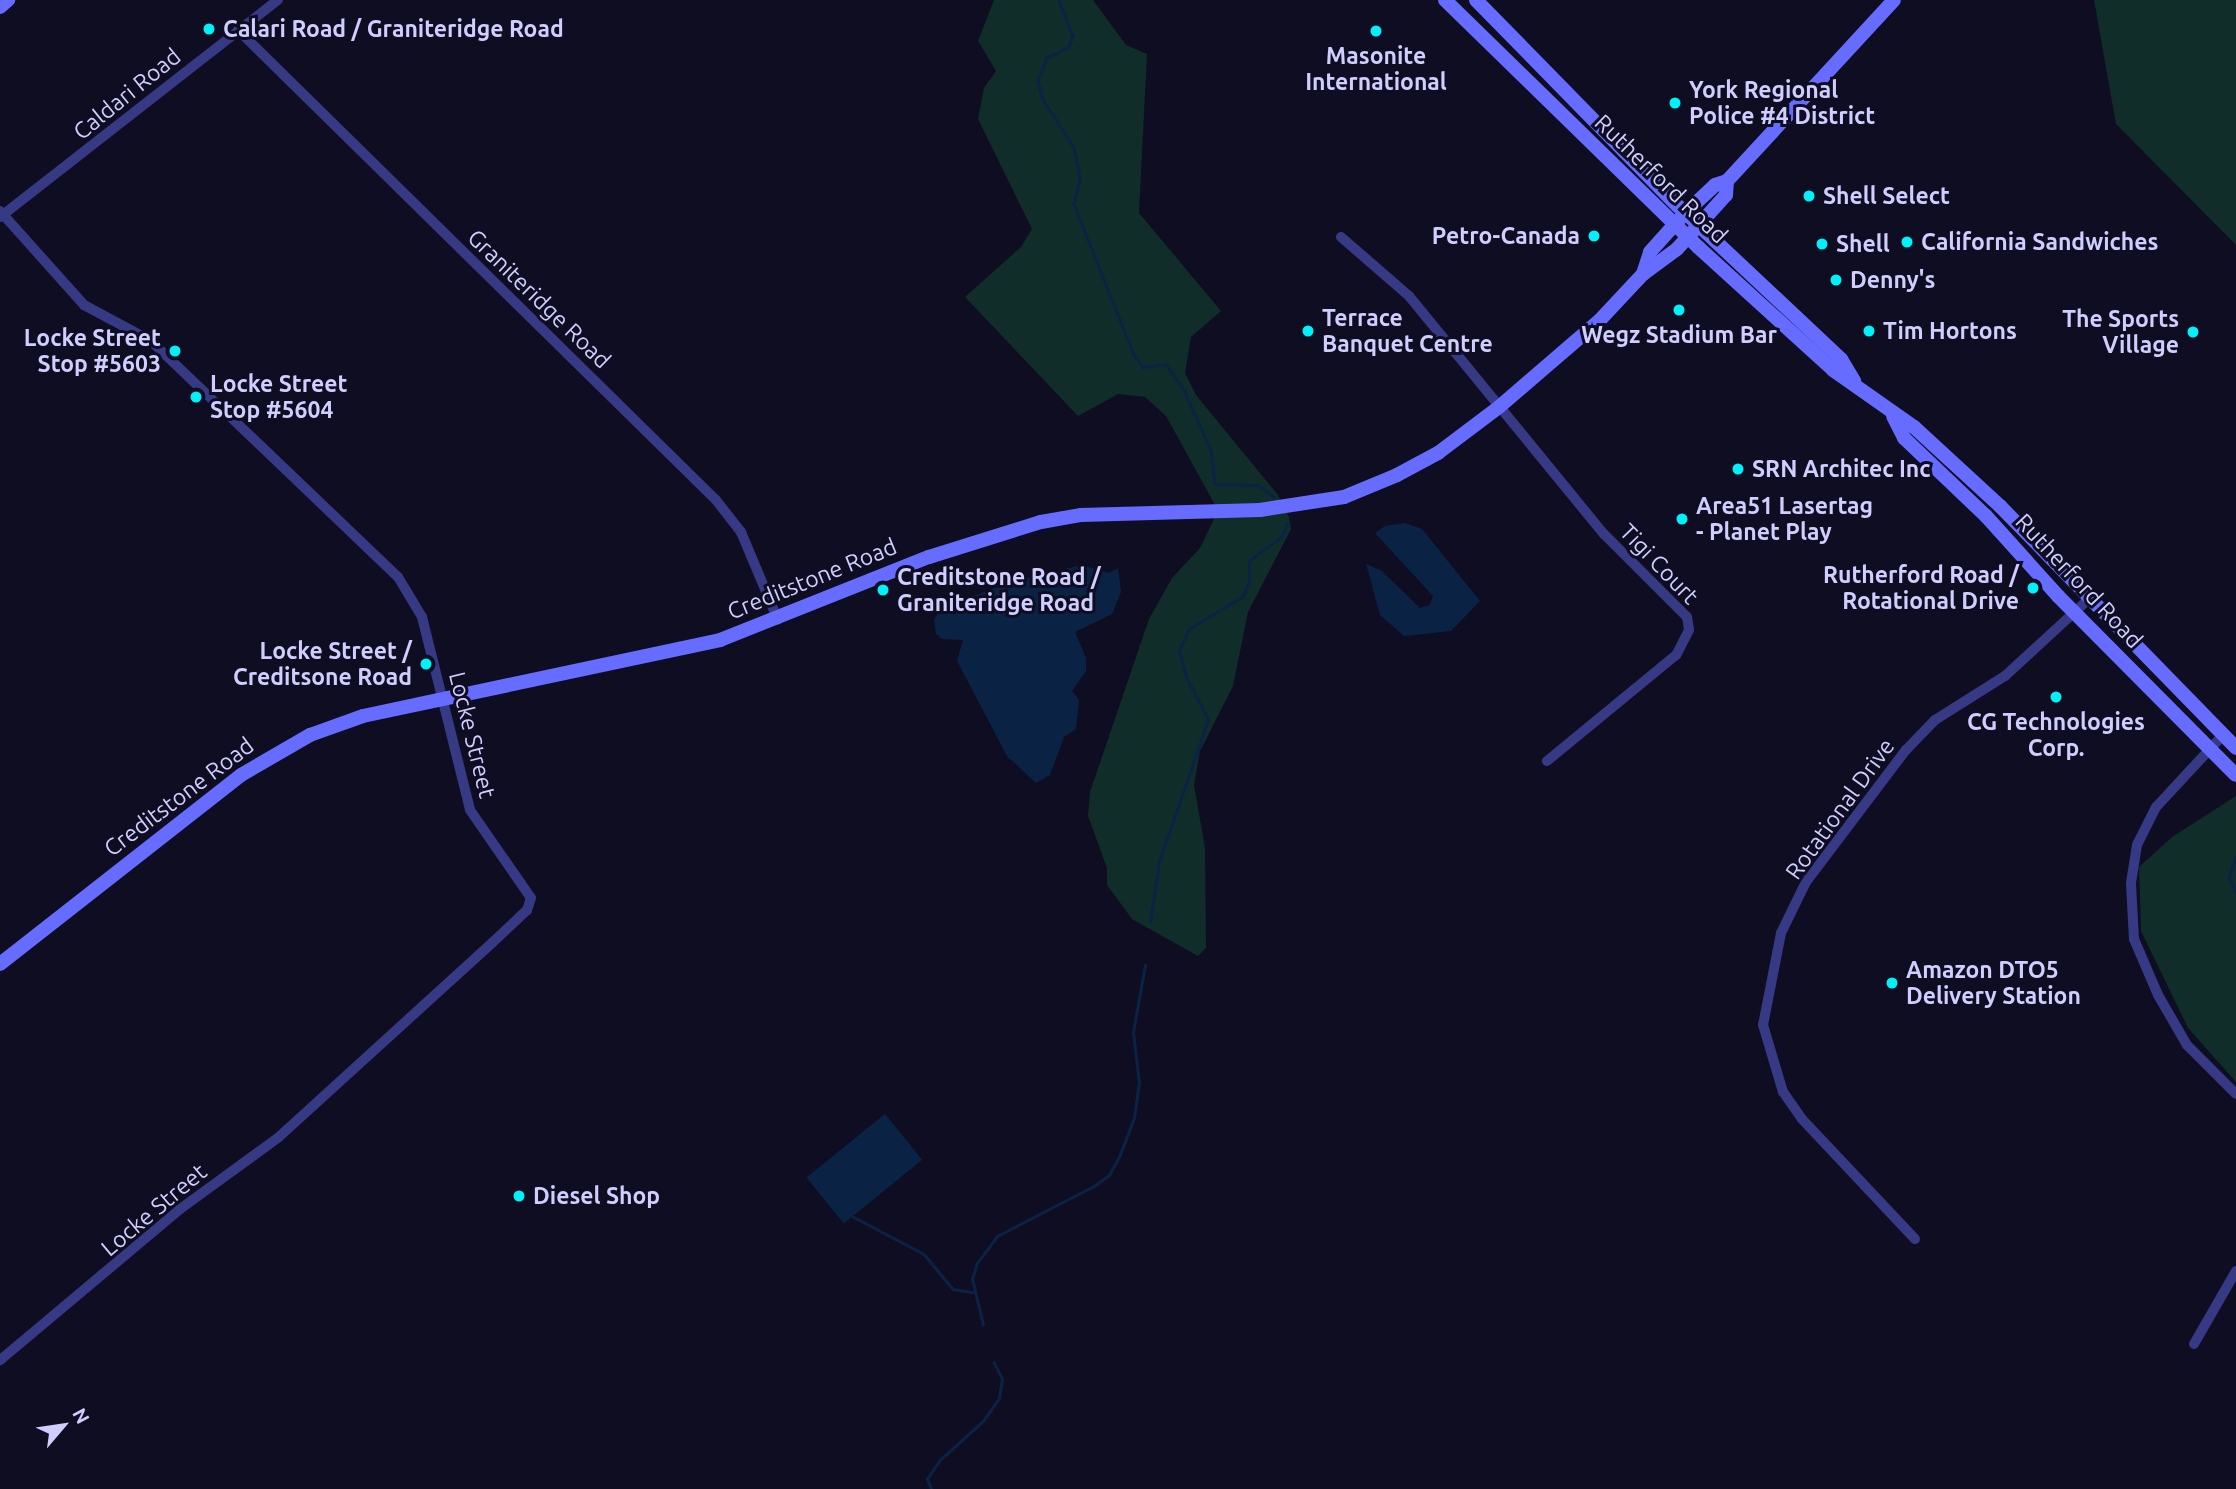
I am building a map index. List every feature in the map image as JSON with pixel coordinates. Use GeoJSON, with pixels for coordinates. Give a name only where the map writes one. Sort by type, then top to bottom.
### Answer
{"type":"FeatureCollection","features":[{"type":"Feature","properties":{"kind":"street"},"geometry":{"type":"LineString","coordinates":[[0,7],[8,0]]}},
{"type":"Feature","properties":{"kind":"street","name":"Caldari Road"},"geometry":{"type":"LineString","coordinates":[[1,214],[278,0]]}},
{"type":"Feature","properties":{"kind":"street","name":"Rutherford Road"},"geometry":{"type":"LineString","coordinates":[[1445,0],[1675,226],[1833,370],[1854,381],[1893,416],[1914,427],[1986,516],[2074,612],[2236,775]]}},
{"type":"Feature","properties":{"kind":"street","name":"Rutherford Road"},"geometry":{"type":"LineString","coordinates":[[1476,0],[1698,226],[1842,359],[1854,381]]}},
{"type":"Feature","properties":{"kind":"street"},"geometry":{"type":"LineString","coordinates":[[1727,181],[1894,0]]}},
{"type":"Feature","properties":{"kind":"street","name":"Graniteridge Road"},"geometry":{"type":"LineString","coordinates":[[238,30],[716,500],[741,532],[778,620]]}},
{"type":"Feature","properties":{"kind":"street","name":"Creditstone Road"},"geometry":{"type":"LineString","coordinates":[[0,964],[241,775],[281,750],[363,716],[690,647],[778,620],[929,556],[1041,522],[1081,515],[1260,510],[1344,497],[1438,453],[1499,407],[1598,321],[1643,274],[1663,264],[1726,195],[1727,181],[1715,185],[1685,213],[1650,252],[1643,274]]}},
{"type":"Feature","properties":{"kind":"street","name":"Locke Street"},"geometry":{"type":"LineString","coordinates":[[0,1360],[179,1210],[267,1147],[527,910],[529,892],[485,838],[470,810],[422,617],[398,577],[151,341],[76,298],[1,214]]}},
{"type":"Feature","properties":{"kind":"street","name":"Tigi Court"},"geometry":{"type":"LineString","coordinates":[[1340,237],[1409,296],[1604,534],[1681,608],[1689,630],[1676,655],[1547,761]]}},
{"type":"Feature","properties":{"kind":"street","name":"Rutherford Road"},"geometry":{"type":"LineString","coordinates":[[1939,459],[2000,506],[2092,596],[2236,748]]}},
{"type":"Feature","properties":{"kind":"street","name":"Rotational Drive"},"geometry":{"type":"LineString","coordinates":[[1915,1239],[1802,1119],[1783,1092],[1763,1025],[1770,976],[1782,933],[1806,882],[1906,750],[1935,720],[2005,676],[2092,596]]}},
{"type":"Feature","properties":{"kind":"street"},"geometry":{"type":"LineString","coordinates":[[2222,735],[2157,807],[2137,845],[2131,884],[2134,939],[2158,995],[2187,1045],[2236,1094]]}},
{"type":"Feature","properties":{"kind":"street"},"geometry":{"type":"LineString","coordinates":[[2194,1344],[2236,1271]]}},
{"type":"Feature","properties":{"kind":"green space"},"geometry":{"type":"Polygon","coordinates":[[[994,0],[1093,0],[1126,45],[1147,54],[1139,213],[1221,311],[1191,337],[1185,373],[1196,395],[1278,495],[1289,517],[1291,529],[1248,612],[1233,686],[1200,751],[1194,785],[1205,848],[1206,948],[1198,956],[1132,919],[1107,885],[1107,868],[1088,816],[1090,792],[1149,619],[1172,578],[1200,548],[1214,519],[1214,503],[1166,416],[1145,397],[1118,394],[1078,416],[965,297],[1021,247],[1032,229],[978,119],[984,88],[996,71],[978,41],[994,0]]]}},
{"type":"Feature","properties":{"kind":"green space"},"geometry":{"type":"Polygon","coordinates":[[[2094,0],[2236,0],[2236,245],[2116,124],[2094,0]]]}},
{"type":"Feature","properties":{"kind":"green space"},"geometry":{"type":"Polygon","coordinates":[[[2236,796],[2236,1082],[2188,1028],[2141,931],[2139,867],[2172,837],[2236,796]]]}},
{"type":"Feature","properties":{"kind":"water"},"geometry":{"type":"Polygon","coordinates":[[[1405,523],[1422,529],[1480,601],[1451,631],[1404,636],[1380,615],[1366,564],[1382,571],[1420,608],[1430,605],[1433,596],[1375,533],[1385,526],[1405,523]]]}},
{"type":"Feature","properties":{"kind":"water"},"geometry":{"type":"Polygon","coordinates":[[[1082,565],[1109,573],[1118,568],[1121,592],[1112,614],[1075,632],[1086,658],[1086,671],[1072,691],[1079,700],[1076,729],[1064,737],[1050,775],[1036,783],[1007,756],[957,661],[963,640],[942,639],[936,634],[934,619],[943,607],[1011,582],[1082,565]]]}},
{"type":"Feature","properties":{"kind":"water"},"geometry":{"type":"Polygon","coordinates":[[[885,1114],[922,1160],[844,1223],[807,1178],[885,1114]]]}},
{"type":"Feature","properties":{"kind":"waterway"},"geometry":{"type":"LineString","coordinates":[[1059,0],[1073,36],[1069,47],[1047,58],[1038,80],[1042,98],[1074,147],[1080,179],[1074,204],[1134,355],[1143,367],[1166,364],[1184,390],[1211,450],[1215,484],[1258,485],[1274,497]]}},
{"type":"Feature","properties":{"kind":"waterway"},"geometry":{"type":"LineString","coordinates":[[1150,922],[1159,862],[1208,720],[1186,677],[1179,651],[1189,629],[1243,596],[1249,582],[1249,561],[1282,536],[1287,523]]}},
{"type":"Feature","properties":{"kind":"waterway"},"geometry":{"type":"LineString","coordinates":[[2236,857],[2229,878],[2236,892]]}},
{"type":"Feature","properties":{"kind":"waterway"},"geometry":{"type":"LineString","coordinates":[[983,1325],[972,1279],[977,1263],[997,1236],[1094,1186],[1109,1175],[1119,1157],[1134,1118],[1139,1083],[1133,1032],[1145,965]]}},
{"type":"Feature","properties":{"kind":"waterway"},"geometry":{"type":"LineString","coordinates":[[852,1216],[924,1254],[953,1289],[973,1292]]}},
{"type":"Feature","properties":{"kind":"waterway"},"geometry":{"type":"LineString","coordinates":[[931,1489],[927,1479],[940,1460],[983,1421],[999,1398],[1002,1379],[994,1363]]}},
{"type":"Feature","properties":{"kind":"place","name":"Calari Road / Graniteridge Road"},"geometry":{"type":"Point","coordinates":[209,29]}},
{"type":"Feature","properties":{"kind":"place","name":"Masonite International"},"geometry":{"type":"Point","coordinates":[1376,31]}},
{"type":"Feature","properties":{"kind":"place","name":"York Regional Police #4 District"},"geometry":{"type":"Point","coordinates":[1675,103]}},
{"type":"Feature","properties":{"kind":"place","name":"Shell Select"},"geometry":{"type":"Point","coordinates":[1809,196]}},
{"type":"Feature","properties":{"kind":"place","name":"Petro-Canada"},"geometry":{"type":"Point","coordinates":[1594,236]}},
{"type":"Feature","properties":{"kind":"place","name":"California Sandwiches"},"geometry":{"type":"Point","coordinates":[1907,242]}},
{"type":"Feature","properties":{"kind":"place","name":"Shell"},"geometry":{"type":"Point","coordinates":[1822,244]}},
{"type":"Feature","properties":{"kind":"place","name":"Denny's"},"geometry":{"type":"Point","coordinates":[1836,280]}},
{"type":"Feature","properties":{"kind":"place","name":"Wegz Stadium Bar"},"geometry":{"type":"Point","coordinates":[1679,310]}},
{"type":"Feature","properties":{"kind":"place","name":"Terrace Banquet Centre"},"geometry":{"type":"Point","coordinates":[1308,331]}},
{"type":"Feature","properties":{"kind":"place","name":"Tim Hortons"},"geometry":{"type":"Point","coordinates":[1869,331]}},
{"type":"Feature","properties":{"kind":"place","name":"The Sports Village"},"geometry":{"type":"Point","coordinates":[2193,332]}},
{"type":"Feature","properties":{"kind":"place","name":"Locke Street Stop #5603"},"geometry":{"type":"Point","coordinates":[175,351]}},
{"type":"Feature","properties":{"kind":"place","name":"Locke Street Stop #5604"},"geometry":{"type":"Point","coordinates":[196,397]}},
{"type":"Feature","properties":{"kind":"place","name":"SRN Architec Inc"},"geometry":{"type":"Point","coordinates":[1738,469]}},
{"type":"Feature","properties":{"kind":"place","name":"Area51 Lasertag - Planet Play"},"geometry":{"type":"Point","coordinates":[1682,519]}},
{"type":"Feature","properties":{"kind":"place","name":"Rutherford Road / Rotational Drive"},"geometry":{"type":"Point","coordinates":[2033,588]}},
{"type":"Feature","properties":{"kind":"place","name":"Creditstone Road / Graniteridge Road"},"geometry":{"type":"Point","coordinates":[883,590]}},
{"type":"Feature","properties":{"kind":"place","name":"Locke Street / Creditsone Road"},"geometry":{"type":"Point","coordinates":[426,664]}},
{"type":"Feature","properties":{"kind":"place","name":"CG Technologies Corp."},"geometry":{"type":"Point","coordinates":[2056,697]}},
{"type":"Feature","properties":{"kind":"place","name":"Amazon DTO5 Delivery Station"},"geometry":{"type":"Point","coordinates":[1892,983]}},
{"type":"Feature","properties":{"kind":"place","name":"Diesel Shop"},"geometry":{"type":"Point","coordinates":[519,1196]}}]}
